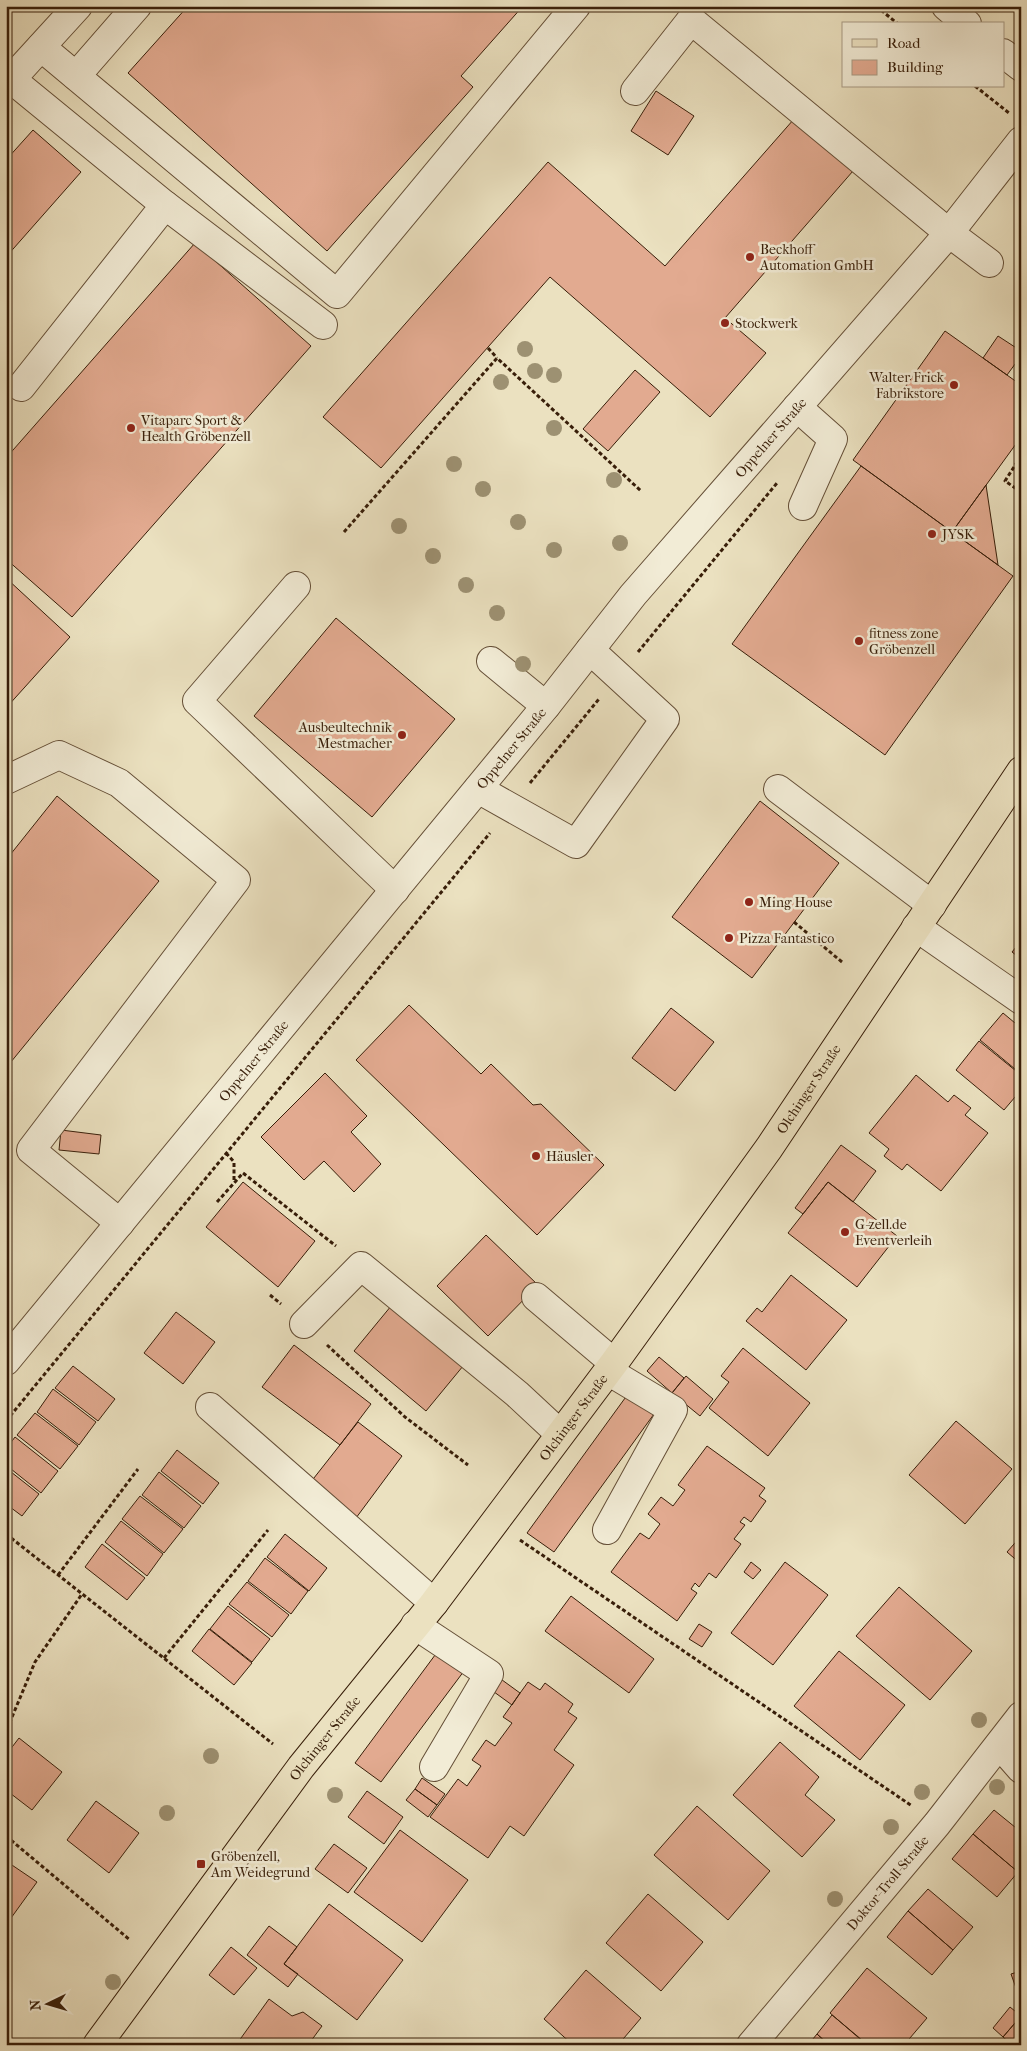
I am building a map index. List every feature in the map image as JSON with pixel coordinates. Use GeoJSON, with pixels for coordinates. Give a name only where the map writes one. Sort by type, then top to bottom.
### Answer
{"type":"FeatureCollection","features":[{"type":"Feature","properties":{"kind":"main road","name":"Olchinger Straße"},"geometry":{"type":"LineString","coordinates":[[97,2045],[301,1767],[434,1603],[611,1367],[769,1148],[1021,771]]}},
{"type":"Feature","properties":{"kind":"street"},"geometry":{"type":"LineString","coordinates":[[78,6],[9,82],[165,205],[323,325]]}},
{"type":"Feature","properties":{"kind":"street"},"geometry":{"type":"LineString","coordinates":[[76,76],[137,6]]}},
{"type":"Feature","properties":{"kind":"street"},"geometry":{"type":"LineString","coordinates":[[41,47],[337,294],[576,6]]}},
{"type":"Feature","properties":{"kind":"street"},"geometry":{"type":"LineString","coordinates":[[635,91],[691,20],[949,233],[989,263]]}},
{"type":"Feature","properties":{"kind":"street"},"geometry":{"type":"LineString","coordinates":[[1004,54],[1021,67]]}},
{"type":"Feature","properties":{"kind":"street","name":"Oppelner Straße"},"geometry":{"type":"LineString","coordinates":[[6,1361],[546,706],[633,595],[949,233],[1017,129]]}},
{"type":"Feature","properties":{"kind":"street"},"geometry":{"type":"LineString","coordinates":[[21,387],[165,205]]}},
{"type":"Feature","properties":{"kind":"street"},"geometry":{"type":"LineString","coordinates":[[797,407],[833,440],[803,506]]}},
{"type":"Feature","properties":{"kind":"street"},"geometry":{"type":"LineString","coordinates":[[296,586],[197,701],[395,890]]}},
{"type":"Feature","properties":{"kind":"street"},"geometry":{"type":"LineString","coordinates":[[478,789],[576,844],[666,720],[590,650]]}},
{"type":"Feature","properties":{"kind":"street"},"geometry":{"type":"LineString","coordinates":[[490,661],[546,706]]}},
{"type":"Feature","properties":{"kind":"street"},"geometry":{"type":"LineString","coordinates":[[6,780],[58,755],[119,783],[236,880],[31,1150],[120,1223]]}},
{"type":"Feature","properties":{"kind":"street"},"geometry":{"type":"LineString","coordinates":[[778,789],[932,905]]}},
{"type":"Feature","properties":{"kind":"street"},"geometry":{"type":"LineString","coordinates":[[916,927],[1021,1000]]}},
{"type":"Feature","properties":{"kind":"street"},"geometry":{"type":"LineString","coordinates":[[304,1324],[360,1266],[517,1394],[560,1434]]}},
{"type":"Feature","properties":{"kind":"street"},"geometry":{"type":"LineString","coordinates":[[536,1297],[611,1367],[673,1410],[607,1530]]}},
{"type":"Feature","properties":{"kind":"street"},"geometry":{"type":"LineString","coordinates":[[210,1407],[434,1603]]}},
{"type":"Feature","properties":{"kind":"street"},"geometry":{"type":"LineString","coordinates":[[415,1625],[489,1674],[434,1767]]}},
{"type":"Feature","properties":{"kind":"street","name":"Doktor-Troll-Straße"},"geometry":{"type":"LineString","coordinates":[[751,2045],[937,1824],[1021,1716]]}},
{"type":"Feature","properties":{"kind":"street"},"geometry":{"type":"LineString","coordinates":[[1000,1745],[1021,1769]]}},
{"type":"Feature","properties":{"kind":"path"},"geometry":{"type":"LineString","coordinates":[[876,6],[896,22]]}},
{"type":"Feature","properties":{"kind":"path"},"geometry":{"type":"LineString","coordinates":[[977,88],[1017,129]]}},
{"type":"Feature","properties":{"kind":"path"},"geometry":{"type":"LineString","coordinates":[[488,348],[642,491]]}},
{"type":"Feature","properties":{"kind":"path"},"geometry":{"type":"LineString","coordinates":[[344,532],[497,358]]}},
{"type":"Feature","properties":{"kind":"path"},"geometry":{"type":"LineString","coordinates":[[1021,456],[1005,481],[1021,492]]}},
{"type":"Feature","properties":{"kind":"path"},"geometry":{"type":"LineString","coordinates":[[794,922],[842,962]]}},
{"type":"Feature","properties":{"kind":"path"},"geometry":{"type":"LineString","coordinates":[[226,1153],[234,1162],[234,1183]]}},
{"type":"Feature","properties":{"kind":"path"},"geometry":{"type":"LineString","coordinates":[[217,1202],[243,1173],[360,1266]]}},
{"type":"Feature","properties":{"kind":"path"},"geometry":{"type":"LineString","coordinates":[[270,1295],[399,1412],[468,1465]]}},
{"type":"Feature","properties":{"kind":"path"},"geometry":{"type":"LineString","coordinates":[[58,1575],[138,1469]]}},
{"type":"Feature","properties":{"kind":"path"},"geometry":{"type":"LineString","coordinates":[[164,1658],[268,1530]]}},
{"type":"Feature","properties":{"kind":"path"},"geometry":{"type":"LineString","coordinates":[[6,1534],[273,1744]]}},
{"type":"Feature","properties":{"kind":"path"},"geometry":{"type":"LineString","coordinates":[[513,1535],[937,1824]]}},
{"type":"Feature","properties":{"kind":"path"},"geometry":{"type":"LineString","coordinates":[[6,1729],[35,1662],[82,1594]]}},
{"type":"Feature","properties":{"kind":"path"},"geometry":{"type":"LineString","coordinates":[[6,1836],[130,1940]]}},
{"type":"Feature","properties":{"kind":"building"},"geometry":{"type":"Polygon","coordinates":[[[188,6],[523,6],[461,76],[473,87],[327,251],[128,73],[188,6]]]}},
{"type":"Feature","properties":{"kind":"building"},"geometry":{"type":"Polygon","coordinates":[[[656,91],[694,116],[668,155],[631,131],[656,91]]]}},
{"type":"Feature","properties":{"kind":"building","name":"Stockwerk"},"geometry":{"type":"Polygon","coordinates":[[[794,119],[853,171],[725,318],[766,353],[710,417],[550,277],[381,468],[323,417],[548,162],[665,266],[794,119]]]}},
{"type":"Feature","properties":{"kind":"building"},"geometry":{"type":"Polygon","coordinates":[[[33,130],[81,172],[6,257],[6,160],[33,130]]]}},
{"type":"Feature","properties":{"kind":"building"},"geometry":{"type":"Polygon","coordinates":[[[195,243],[311,346],[72,617],[6,559],[6,458],[195,243]]]}},
{"type":"Feature","properties":{"kind":"building"},"geometry":{"type":"Polygon","coordinates":[[[945,331],[1021,385],[1021,437],[952,532],[853,460],[945,331]]]}},
{"type":"Feature","properties":{"kind":"building"},"geometry":{"type":"Polygon","coordinates":[[[998,336],[1021,351],[1021,356],[1007,375],[983,358],[998,336]]]}},
{"type":"Feature","properties":{"kind":"building"},"geometry":{"type":"Polygon","coordinates":[[[635,370],[660,392],[608,451],[583,429],[635,370]]]}},
{"type":"Feature","properties":{"kind":"building"},"geometry":{"type":"Polygon","coordinates":[[[861,466],[1013,576],[885,755],[732,644],[861,466]]]}},
{"type":"Feature","properties":{"kind":"building"},"geometry":{"type":"Polygon","coordinates":[[[986,485],[998,565],[952,532],[986,485]]]}},
{"type":"Feature","properties":{"kind":"building"},"geometry":{"type":"Polygon","coordinates":[[[6,578],[70,637],[6,708],[6,578]]]}},
{"type":"Feature","properties":{"kind":"building"},"geometry":{"type":"Polygon","coordinates":[[[336,618],[455,719],[372,817],[254,716],[336,618]]]}},
{"type":"Feature","properties":{"kind":"building"},"geometry":{"type":"Polygon","coordinates":[[[57,796],[159,881],[6,1068],[6,860],[57,796]]]}},
{"type":"Feature","properties":{"kind":"building"},"geometry":{"type":"Polygon","coordinates":[[[760,801],[839,863],[752,978],[672,917],[760,801]]]}},
{"type":"Feature","properties":{"kind":"building"},"geometry":{"type":"Polygon","coordinates":[[[1021,941],[1021,959],[1012,952],[1021,941]]]}},
{"type":"Feature","properties":{"kind":"building"},"geometry":{"type":"Polygon","coordinates":[[[409,1005],[481,1074],[491,1064],[533,1105],[541,1104],[604,1165],[537,1235],[356,1060],[409,1005]]]}},
{"type":"Feature","properties":{"kind":"building"},"geometry":{"type":"Polygon","coordinates":[[[671,1008],[714,1042],[675,1091],[632,1058],[671,1008]]]}},
{"type":"Feature","properties":{"kind":"building"},"geometry":{"type":"Polygon","coordinates":[[[1003,1013],[1021,1028],[1021,1074],[980,1040],[1003,1013]]]}},
{"type":"Feature","properties":{"kind":"building"},"geometry":{"type":"Polygon","coordinates":[[[979,1041],[1021,1075],[1021,1090],[1004,1110],[956,1070],[979,1041]]]}},
{"type":"Feature","properties":{"kind":"building"},"geometry":{"type":"Polygon","coordinates":[[[325,1073],[367,1116],[351,1132],[381,1164],[354,1192],[324,1161],[304,1180],[261,1137],[325,1073]]]}},
{"type":"Feature","properties":{"kind":"building"},"geometry":{"type":"Polygon","coordinates":[[[916,1075],[948,1102],[954,1095],[971,1108],[965,1115],[988,1133],[941,1191],[907,1164],[902,1170],[884,1156],[889,1149],[869,1133],[916,1075]]]}},
{"type":"Feature","properties":{"kind":"building"},"geometry":{"type":"Polygon","coordinates":[[[61,1130],[101,1135],[99,1154],[59,1150],[61,1130]]]}},
{"type":"Feature","properties":{"kind":"building"},"geometry":{"type":"Polygon","coordinates":[[[841,1145],[876,1171],[853,1202],[828,1182],[803,1214],[795,1208],[841,1145]]]}},
{"type":"Feature","properties":{"kind":"building"},"geometry":{"type":"Polygon","coordinates":[[[243,1182],[315,1241],[278,1287],[206,1227],[243,1182]]]}},
{"type":"Feature","properties":{"kind":"building"},"geometry":{"type":"Polygon","coordinates":[[[828,1182],[897,1236],[857,1287],[788,1233],[828,1182]]]}},
{"type":"Feature","properties":{"kind":"building"},"geometry":{"type":"Polygon","coordinates":[[[486,1235],[538,1285],[488,1336],[437,1286],[486,1235]]]}},
{"type":"Feature","properties":{"kind":"building"},"geometry":{"type":"Polygon","coordinates":[[[791,1275],[847,1320],[806,1370],[746,1321],[757,1308],[762,1312],[791,1275]]]}},
{"type":"Feature","properties":{"kind":"building"},"geometry":{"type":"Polygon","coordinates":[[[396,1300],[468,1360],[426,1411],[354,1351],[396,1300]]]}},
{"type":"Feature","properties":{"kind":"building"},"geometry":{"type":"Polygon","coordinates":[[[176,1312],[215,1342],[183,1384],[144,1353],[176,1312]]]}},
{"type":"Feature","properties":{"kind":"building"},"geometry":{"type":"Polygon","coordinates":[[[294,1345],[371,1404],[340,1445],[262,1387],[294,1345]]]}},
{"type":"Feature","properties":{"kind":"building"},"geometry":{"type":"Polygon","coordinates":[[[743,1348],[810,1403],[768,1456],[709,1408],[729,1382],[721,1376],[743,1348]]]}},
{"type":"Feature","properties":{"kind":"building"},"geometry":{"type":"Polygon","coordinates":[[[659,1357],[684,1378],[672,1393],[647,1371],[659,1357]]]}},
{"type":"Feature","properties":{"kind":"building"},"geometry":{"type":"Polygon","coordinates":[[[73,1366],[115,1399],[98,1421],[55,1388],[73,1366]]]}},
{"type":"Feature","properties":{"kind":"building"},"geometry":{"type":"Polygon","coordinates":[[[686,1376],[713,1399],[700,1416],[672,1393],[686,1376]]]}},
{"type":"Feature","properties":{"kind":"building"},"geometry":{"type":"Polygon","coordinates":[[[53,1389],[96,1422],[79,1445],[37,1412],[53,1389]]]}},
{"type":"Feature","properties":{"kind":"building"},"geometry":{"type":"Polygon","coordinates":[[[628,1394],[654,1414],[554,1552],[527,1533],[628,1394]]]}},
{"type":"Feature","properties":{"kind":"building"},"geometry":{"type":"Polygon","coordinates":[[[35,1413],[78,1446],[60,1469],[17,1435],[35,1413]]]}},
{"type":"Feature","properties":{"kind":"building"},"geometry":{"type":"Polygon","coordinates":[[[956,1421],[1012,1469],[965,1524],[909,1475],[956,1421]]]}},
{"type":"Feature","properties":{"kind":"building"},"geometry":{"type":"Polygon","coordinates":[[[358,1422],[402,1456],[356,1518],[310,1483],[358,1422]]]}},
{"type":"Feature","properties":{"kind":"building"},"geometry":{"type":"Polygon","coordinates":[[[15,1437],[58,1471],[41,1493],[6,1465],[6,1449],[15,1437]]]}},
{"type":"Feature","properties":{"kind":"building"},"geometry":{"type":"Polygon","coordinates":[[[707,1446],[765,1488],[759,1496],[766,1501],[751,1522],[744,1517],[740,1522],[745,1525],[734,1539],[741,1544],[716,1578],[709,1573],[699,1587],[695,1583],[691,1589],[697,1593],[677,1621],[611,1572],[640,1533],[649,1539],[660,1524],[648,1514],[661,1497],[673,1506],[685,1490],[678,1485],[707,1446]]]}},
{"type":"Feature","properties":{"kind":"building"},"geometry":{"type":"Polygon","coordinates":[[[177,1450],[219,1483],[203,1504],[161,1471],[177,1450]]]}},
{"type":"Feature","properties":{"kind":"building"},"geometry":{"type":"Polygon","coordinates":[[[6,1468],[39,1494],[22,1516],[6,1504],[6,1468]]]}},
{"type":"Feature","properties":{"kind":"building"},"geometry":{"type":"Polygon","coordinates":[[[159,1472],[201,1506],[184,1528],[142,1495],[159,1472]]]}},
{"type":"Feature","properties":{"kind":"building"},"geometry":{"type":"Polygon","coordinates":[[[140,1496],[183,1529],[164,1553],[122,1519],[140,1496]]]}},
{"type":"Feature","properties":{"kind":"building"},"geometry":{"type":"Polygon","coordinates":[[[121,1521],[163,1554],[147,1576],[105,1542],[121,1521]]]}},
{"type":"Feature","properties":{"kind":"building"},"geometry":{"type":"Polygon","coordinates":[[[285,1534],[327,1568],[309,1591],[267,1557],[285,1534]]]}},
{"type":"Feature","properties":{"kind":"building"},"geometry":{"type":"Polygon","coordinates":[[[1021,1536],[1021,1564],[1007,1552],[1021,1536]]]}},
{"type":"Feature","properties":{"kind":"building"},"geometry":{"type":"Polygon","coordinates":[[[102,1544],[145,1578],[127,1600],[85,1567],[102,1544]]]}},
{"type":"Feature","properties":{"kind":"building"},"geometry":{"type":"Polygon","coordinates":[[[265,1558],[308,1591],[291,1614],[248,1581],[265,1558]]]}},
{"type":"Feature","properties":{"kind":"building"},"geometry":{"type":"Polygon","coordinates":[[[751,1562],[761,1570],[753,1579],[744,1572],[751,1562]]]}},
{"type":"Feature","properties":{"kind":"building"},"geometry":{"type":"Polygon","coordinates":[[[785,1562],[828,1595],[773,1665],[731,1633],[785,1562]]]}},
{"type":"Feature","properties":{"kind":"building"},"geometry":{"type":"Polygon","coordinates":[[[247,1582],[289,1615],[272,1637],[229,1604],[247,1582]]]}},
{"type":"Feature","properties":{"kind":"building"},"geometry":{"type":"Polygon","coordinates":[[[899,1587],[972,1651],[930,1700],[856,1636],[899,1587]]]}},
{"type":"Feature","properties":{"kind":"building"},"geometry":{"type":"Polygon","coordinates":[[[571,1596],[654,1659],[629,1693],[545,1631],[571,1596]]]}},
{"type":"Feature","properties":{"kind":"building"},"geometry":{"type":"Polygon","coordinates":[[[228,1606],[270,1639],[252,1662],[210,1629],[228,1606]]]}},
{"type":"Feature","properties":{"kind":"building"},"geometry":{"type":"Polygon","coordinates":[[[699,1624],[712,1632],[702,1647],[689,1639],[699,1624]]]}},
{"type":"Feature","properties":{"kind":"building"},"geometry":{"type":"Polygon","coordinates":[[[209,1629],[252,1663],[234,1685],[192,1651],[209,1629]]]}},
{"type":"Feature","properties":{"kind":"building"},"geometry":{"type":"Polygon","coordinates":[[[441,1647],[467,1667],[381,1782],[355,1763],[441,1647]]]}},
{"type":"Feature","properties":{"kind":"building"},"geometry":{"type":"Polygon","coordinates":[[[839,1651],[905,1705],[860,1760],[794,1706],[839,1651]]]}},
{"type":"Feature","properties":{"kind":"building"},"geometry":{"type":"Polygon","coordinates":[[[498,1677],[520,1693],[512,1705],[490,1689],[498,1677]]]}},
{"type":"Feature","properties":{"kind":"building"},"geometry":{"type":"Polygon","coordinates":[[[528,1682],[540,1690],[545,1683],[573,1704],[568,1712],[577,1718],[554,1750],[574,1765],[524,1836],[510,1826],[488,1858],[430,1817],[458,1779],[467,1786],[481,1766],[472,1760],[486,1740],[495,1746],[512,1723],[503,1717],[528,1682]]]}},
{"type":"Feature","properties":{"kind":"building"},"geometry":{"type":"Polygon","coordinates":[[[19,1738],[62,1772],[32,1810],[6,1790],[6,1755],[19,1738]]]}},
{"type":"Feature","properties":{"kind":"building"},"geometry":{"type":"Polygon","coordinates":[[[780,1742],[819,1777],[805,1795],[835,1820],[802,1857],[733,1795],[780,1742]]]}},
{"type":"Feature","properties":{"kind":"building"},"geometry":{"type":"Polygon","coordinates":[[[422,1778],[445,1794],[437,1805],[415,1789],[422,1778]]]}},
{"type":"Feature","properties":{"kind":"building"},"geometry":{"type":"Polygon","coordinates":[[[415,1789],[437,1805],[428,1817],[406,1800],[415,1789]]]}},
{"type":"Feature","properties":{"kind":"building"},"geometry":{"type":"Polygon","coordinates":[[[367,1791],[403,1817],[384,1844],[348,1817],[367,1791]]]}},
{"type":"Feature","properties":{"kind":"building"},"geometry":{"type":"Polygon","coordinates":[[[96,1801],[139,1833],[109,1873],[67,1840],[96,1801]]]}},
{"type":"Feature","properties":{"kind":"building"},"geometry":{"type":"Polygon","coordinates":[[[697,1806],[770,1871],[728,1920],[654,1855],[697,1806]]]}},
{"type":"Feature","properties":{"kind":"building"},"geometry":{"type":"Polygon","coordinates":[[[994,1810],[1021,1832],[1021,1868],[1018,1872],[973,1834],[994,1810]]]}},
{"type":"Feature","properties":{"kind":"building"},"geometry":{"type":"Polygon","coordinates":[[[400,1830],[468,1880],[422,1942],[354,1892],[400,1830]]]}},
{"type":"Feature","properties":{"kind":"building"},"geometry":{"type":"Polygon","coordinates":[[[973,1834],[1018,1872],[997,1897],[952,1859],[973,1834]]]}},
{"type":"Feature","properties":{"kind":"building"},"geometry":{"type":"Polygon","coordinates":[[[334,1844],[367,1868],[348,1893],[315,1869],[334,1844]]]}},
{"type":"Feature","properties":{"kind":"building"},"geometry":{"type":"Polygon","coordinates":[[[6,1861],[37,1882],[6,1925],[6,1861]]]}},
{"type":"Feature","properties":{"kind":"building"},"geometry":{"type":"Polygon","coordinates":[[[928,1889],[973,1927],[953,1950],[908,1911],[928,1889]]]}},
{"type":"Feature","properties":{"kind":"building"},"geometry":{"type":"Polygon","coordinates":[[[648,1894],[703,1942],[661,1991],[606,1943],[648,1894]]]}},
{"type":"Feature","properties":{"kind":"building"},"geometry":{"type":"Polygon","coordinates":[[[329,1904],[403,1960],[357,2020],[284,1964],[329,1904]]]}},
{"type":"Feature","properties":{"kind":"building"},"geometry":{"type":"Polygon","coordinates":[[[908,1911],[953,1950],[932,1975],[887,1937],[908,1911]]]}},
{"type":"Feature","properties":{"kind":"building"},"geometry":{"type":"Polygon","coordinates":[[[269,1926],[297,1947],[284,1964],[298,1974],[288,1987],[247,1955],[269,1926]]]}},
{"type":"Feature","properties":{"kind":"building"},"geometry":{"type":"Polygon","coordinates":[[[231,1947],[257,1968],[234,1995],[209,1975],[231,1947]]]}},
{"type":"Feature","properties":{"kind":"building"},"geometry":{"type":"Polygon","coordinates":[[[867,1968],[927,2018],[904,2045],[867,2045],[830,2013],[867,1968]]]}},
{"type":"Feature","properties":{"kind":"building"},"geometry":{"type":"Polygon","coordinates":[[[586,1970],[641,2018],[618,2045],[573,2045],[544,2019],[586,1970]]]}},
{"type":"Feature","properties":{"kind":"building"},"geometry":{"type":"Polygon","coordinates":[[[1021,1971],[1021,1986],[1016,1988],[1011,1974],[1021,1971]]]}},
{"type":"Feature","properties":{"kind":"building"},"geometry":{"type":"Polygon","coordinates":[[[269,1999],[292,2016],[303,2012],[322,2026],[308,2045],[236,2045],[269,1999]]]}},
{"type":"Feature","properties":{"kind":"building"},"geometry":{"type":"Polygon","coordinates":[[[1010,2007],[1021,2016],[1003,2037],[993,2028],[1010,2007]]]}},
{"type":"Feature","properties":{"kind":"building"},"geometry":{"type":"Polygon","coordinates":[[[832,2015],[862,2040],[859,2045],[829,2045],[817,2034],[832,2015]]]}},
{"type":"Feature","properties":{"kind":"building"},"geometry":{"type":"Polygon","coordinates":[[[1021,2016],[1021,2040],[1017,2045],[1012,2045],[1003,2037],[1021,2016]]]}},
{"type":"Feature","properties":{"kind":"building"},"geometry":{"type":"Polygon","coordinates":[[[817,2034],[829,2045],[808,2045],[817,2034]]]}},
{"type":"Feature","properties":{"kind":"place","name":"Beckhoff Automation GmbH"},"geometry":{"type":"Point","coordinates":[750,257]}},
{"type":"Feature","properties":{"kind":"place","name":"Stockwerk"},"geometry":{"type":"Point","coordinates":[725,323]}},
{"type":"Feature","properties":{"kind":"place","name":"Walter Frick Fabrikstore"},"geometry":{"type":"Point","coordinates":[954,385]}},
{"type":"Feature","properties":{"kind":"place","name":"Vitaparc Sport & Health Gröbenzell"},"geometry":{"type":"Point","coordinates":[131,428]}},
{"type":"Feature","properties":{"kind":"place","name":"JYSK"},"geometry":{"type":"Point","coordinates":[932,534]}},
{"type":"Feature","properties":{"kind":"place","name":"fitness zone Gröbenzell"},"geometry":{"type":"Point","coordinates":[859,641]}},
{"type":"Feature","properties":{"kind":"place","name":"Ausbeultechnik Mestmacher"},"geometry":{"type":"Point","coordinates":[402,735]}},
{"type":"Feature","properties":{"kind":"place","name":"Ming House"},"geometry":{"type":"Point","coordinates":[749,902]}},
{"type":"Feature","properties":{"kind":"place","name":"Pizza Fantastico"},"geometry":{"type":"Point","coordinates":[729,938]}},
{"type":"Feature","properties":{"kind":"place","name":"Häusler"},"geometry":{"type":"Point","coordinates":[536,1156]}},
{"type":"Feature","properties":{"kind":"place","name":"G-zell.de Eventverleih"},"geometry":{"type":"Point","coordinates":[845,1232]}},
{"type":"Feature","properties":{"kind":"place","name":"Gröbenzell, Am Weidegrund"},"geometry":{"type":"Point","coordinates":[201,1864]}}]}
